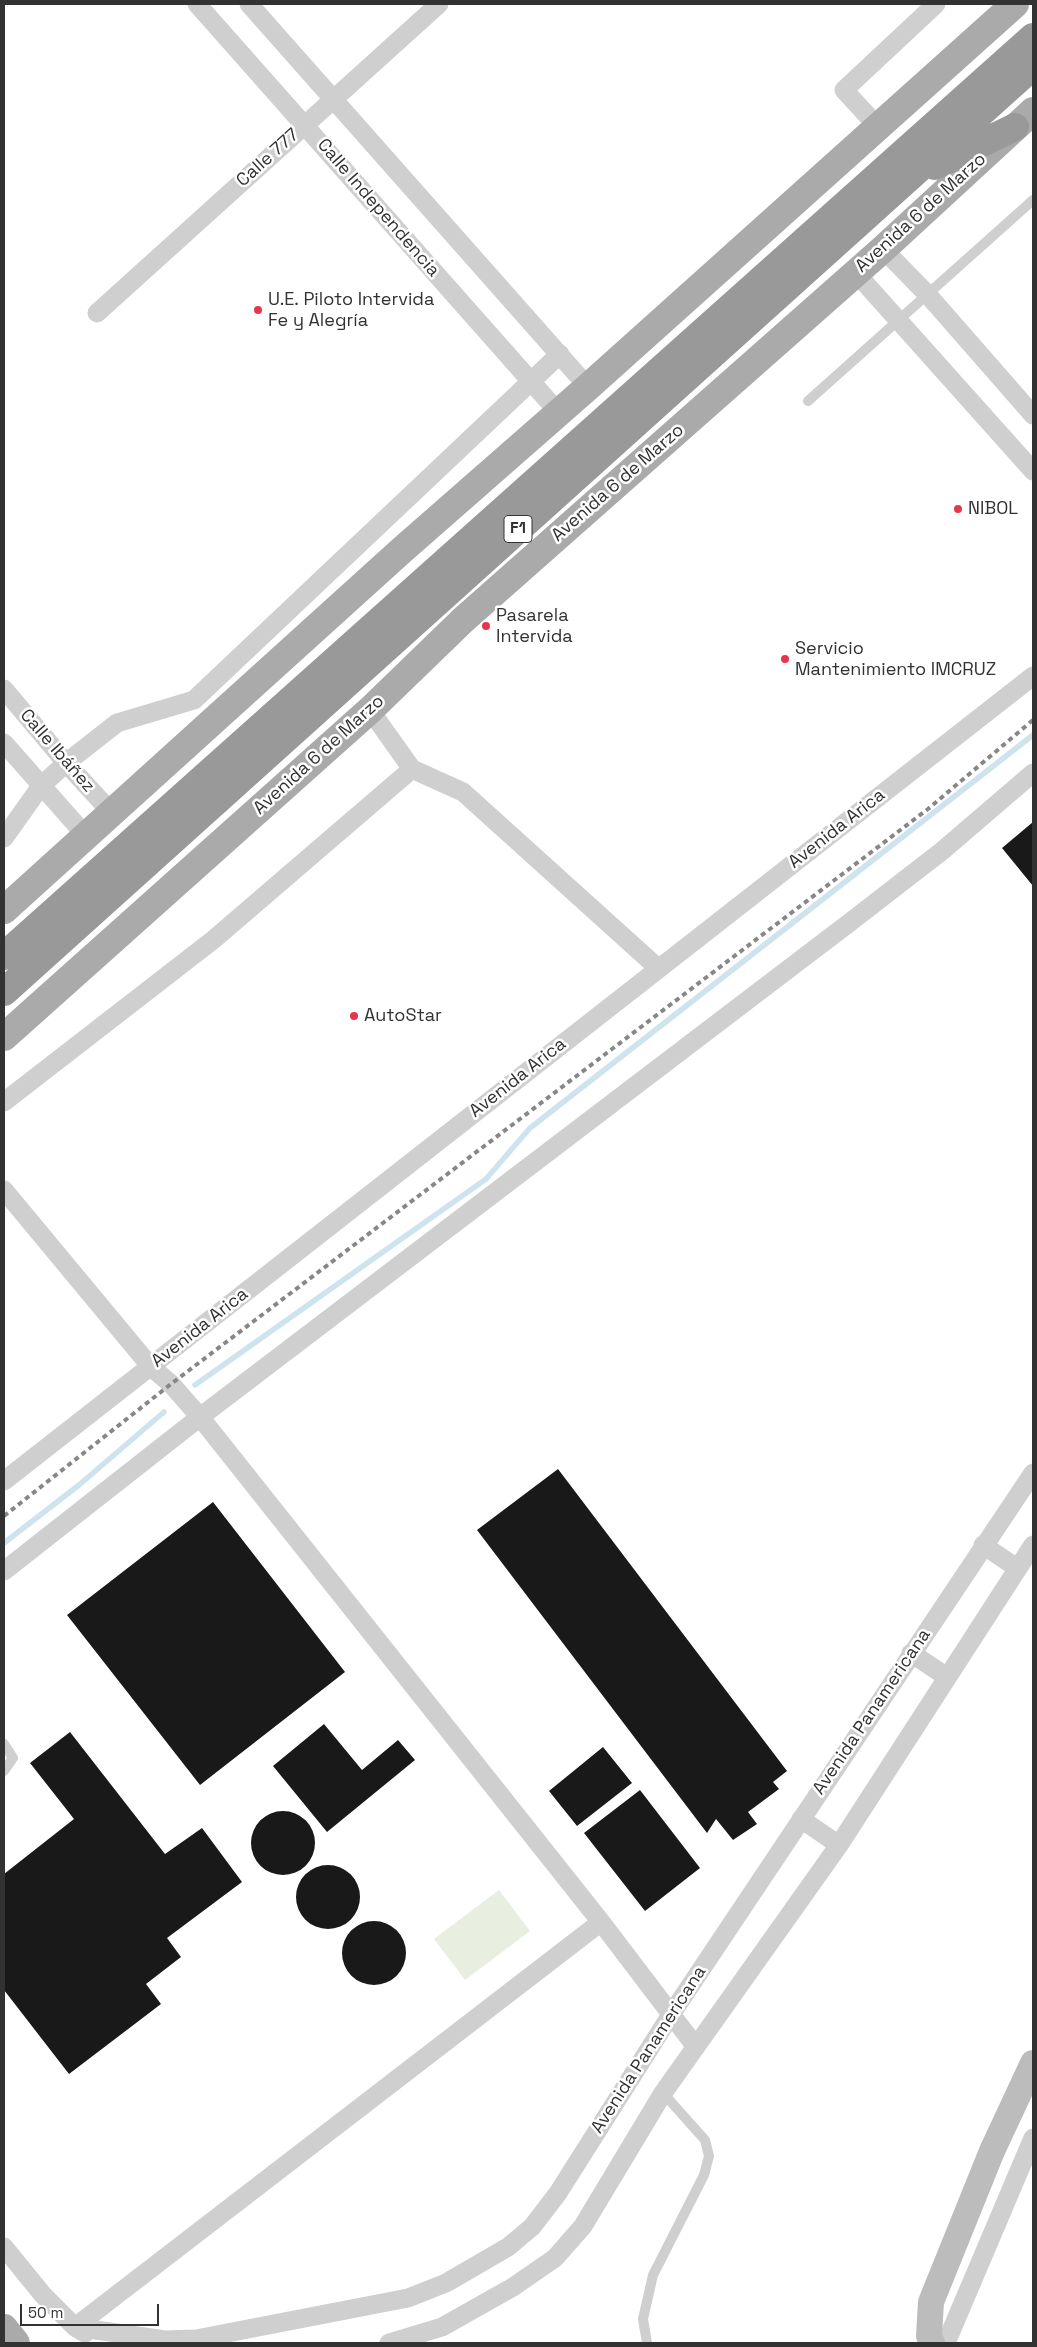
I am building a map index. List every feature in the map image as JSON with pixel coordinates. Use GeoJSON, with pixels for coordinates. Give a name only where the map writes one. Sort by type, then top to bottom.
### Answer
{"type":"FeatureCollection","features":[{"type":"Feature","properties":{"kind":"highway","name":"F1"},"geometry":{"type":"LineString","coordinates":[[4,956],[1033,37]]}},
{"type":"Feature","properties":{"kind":"highway","name":"Avenida 6 de Marzo"},"geometry":{"type":"LineString","coordinates":[[4,992],[1033,66]]}},
{"type":"Feature","properties":{"kind":"highway"},"geometry":{"type":"LineString","coordinates":[[907,180],[1024,119]]}},
{"type":"Feature","properties":{"kind":"main road"},"geometry":{"type":"LineString","coordinates":[[4,910],[87,837],[402,550],[559,413],[1015,4]]}},
{"type":"Feature","properties":{"kind":"main road","name":"Avenida 6 de Marzo"},"geometry":{"type":"LineString","coordinates":[[4,1037],[370,710],[462,620],[883,249],[1024,119]]}},
{"type":"Feature","properties":{"kind":"main road"},"geometry":{"type":"LineString","coordinates":[[932,2343],[929,2336],[931,2302],[992,2151],[1033,2064]]}},
{"type":"Feature","properties":{"kind":"main road"},"geometry":{"type":"LineString","coordinates":[[4,2328],[16,2343]]}},
{"type":"Feature","properties":{"kind":"street","name":"Calle Independencia"},"geometry":{"type":"LineString","coordinates":[[198,4],[559,413]]}},
{"type":"Feature","properties":{"kind":"street"},"geometry":{"type":"LineString","coordinates":[[249,4],[588,387]]}},
{"type":"Feature","properties":{"kind":"street","name":"Calle 777"},"geometry":{"type":"LineString","coordinates":[[97,313],[439,4]]}},
{"type":"Feature","properties":{"kind":"street"},"geometry":{"type":"LineString","coordinates":[[878,127],[844,90],[936,4]]}},
{"type":"Feature","properties":{"kind":"street"},"geometry":{"type":"LineString","coordinates":[[883,249],[928,296],[1033,416]]}},
{"type":"Feature","properties":{"kind":"street"},"geometry":{"type":"LineString","coordinates":[[856,273],[1033,471]]}},
{"type":"Feature","properties":{"kind":"street"},"geometry":{"type":"LineString","coordinates":[[4,838],[41,786],[117,724],[194,700],[560,354]]}},
{"type":"Feature","properties":{"kind":"street","name":"Avenida Arica"},"geometry":{"type":"LineString","coordinates":[[4,1481],[1033,676]]}},
{"type":"Feature","properties":{"kind":"street","name":"Calle Ibáñez"},"geometry":{"type":"LineString","coordinates":[[4,689],[66,764],[112,813]]}},
{"type":"Feature","properties":{"kind":"street"},"geometry":{"type":"LineString","coordinates":[[370,710],[412,769],[464,792],[658,968]]}},
{"type":"Feature","properties":{"kind":"street","name":"Calle Ibáñez"},"geometry":{"type":"LineString","coordinates":[[4,743],[87,837]]}},
{"type":"Feature","properties":{"kind":"street"},"geometry":{"type":"LineString","coordinates":[[4,1102],[213,940],[412,769]]}},
{"type":"Feature","properties":{"kind":"street"},"geometry":{"type":"LineString","coordinates":[[4,1571],[200,1417],[942,851],[1033,774]]}},
{"type":"Feature","properties":{"kind":"street"},"geometry":{"type":"LineString","coordinates":[[4,1190],[151,1367],[171,1384],[200,1417],[601,1922],[696,2047]]}},
{"type":"Feature","properties":{"kind":"street","name":"Avenida Panamericana"},"geometry":{"type":"LineString","coordinates":[[75,2327],[165,2340],[196,2339],[408,2298],[446,2283],[508,2247],[532,2227],[558,2193],[672,2013],[1033,1472]]}},
{"type":"Feature","properties":{"kind":"street"},"geometry":{"type":"LineString","coordinates":[[983,1545],[1017,1568]]}},
{"type":"Feature","properties":{"kind":"street","name":"Avenida Panamericana"},"geometry":{"type":"LineString","coordinates":[[389,2343],[442,2327],[513,2286],[556,2258],[583,2226],[663,2093],[839,1845],[1033,1545]]}},
{"type":"Feature","properties":{"kind":"street"},"geometry":{"type":"LineString","coordinates":[[912,1653],[947,1677]]}},
{"type":"Feature","properties":{"kind":"street"},"geometry":{"type":"LineString","coordinates":[[801,1819],[839,1845]]}},
{"type":"Feature","properties":{"kind":"street"},"geometry":{"type":"LineString","coordinates":[[75,2327],[601,1922]]}},
{"type":"Feature","properties":{"kind":"street"},"geometry":{"type":"LineString","coordinates":[[946,2343],[970,2281],[1004,2209],[1033,2138]]}},
{"type":"Feature","properties":{"kind":"street"},"geometry":{"type":"LineString","coordinates":[[4,2247],[42,2295],[75,2327],[102,2343]]}},
{"type":"Feature","properties":{"kind":"lane"},"geometry":{"type":"LineString","coordinates":[[808,400],[928,296],[1033,200]]}},
{"type":"Feature","properties":{"kind":"lane"},"geometry":{"type":"LineString","coordinates":[[4,1744],[13,1758],[4,1771]]}},
{"type":"Feature","properties":{"kind":"lane"},"geometry":{"type":"LineString","coordinates":[[647,2343],[643,2319],[653,2274],[704,2175],[709,2156],[705,2140],[663,2093]]}},
{"type":"Feature","properties":{"kind":"shaded area"},"geometry":{"type":"Polygon","coordinates":[[[499,1890],[530,1931],[465,1980],[434,1939],[499,1890]]]}},
{"type":"Feature","properties":{"kind":"building"},"geometry":{"type":"Polygon","coordinates":[[[1033,822],[1033,886],[1002,848],[1033,822]]]}},
{"type":"Feature","properties":{"kind":"building"},"geometry":{"type":"Polygon","coordinates":[[[558,1469],[787,1771],[773,1782],[779,1789],[748,1812],[757,1824],[733,1840],[716,1819],[707,1833],[477,1530],[558,1469]]]}},
{"type":"Feature","properties":{"kind":"building"},"geometry":{"type":"Polygon","coordinates":[[[213,1502],[345,1672],[200,1785],[67,1615],[213,1502]]]}},
{"type":"Feature","properties":{"kind":"building"},"geometry":{"type":"Polygon","coordinates":[[[324,1724],[362,1770],[398,1740],[415,1760],[327,1832],[273,1766],[324,1724]]]}},
{"type":"Feature","properties":{"kind":"building"},"geometry":{"type":"Polygon","coordinates":[[[70,1732],[165,1854],[202,1828],[242,1882],[167,1938],[181,1957],[146,1984],[161,2004],[69,2074],[4,1990],[4,1874],[74,1819],[30,1763],[70,1732]]]}},
{"type":"Feature","properties":{"kind":"building"},"geometry":{"type":"Polygon","coordinates":[[[603,1747],[632,1783],[577,1826],[549,1791],[603,1747]]]}},
{"type":"Feature","properties":{"kind":"building"},"geometry":{"type":"Polygon","coordinates":[[[640,1790],[700,1868],[645,1911],[584,1833],[640,1790]]]}},
{"type":"Feature","properties":{"kind":"building"},"geometry":{"type":"Polygon","coordinates":[[[283,1811],[295,1813],[306,1820],[313,1831],[315,1843],[313,1855],[306,1866],[295,1873],[283,1875],[271,1873],[260,1866],[253,1855],[251,1843],[253,1831],[260,1820],[271,1813],[283,1811]]]}},
{"type":"Feature","properties":{"kind":"building"},"geometry":{"type":"Polygon","coordinates":[[[328,1865],[340,1867],[351,1874],[358,1885],[360,1897],[358,1909],[351,1920],[340,1927],[328,1929],[316,1927],[305,1920],[298,1909],[296,1897],[298,1885],[305,1874],[316,1867],[328,1865]]]}},
{"type":"Feature","properties":{"kind":"building"},"geometry":{"type":"Polygon","coordinates":[[[368,1921],[380,1921],[397,1930],[404,1941],[406,1953],[404,1965],[397,1976],[380,1985],[368,1985],[356,1980],[347,1971],[342,1959],[342,1947],[347,1935],[356,1926],[368,1921]]]}},
{"type":"Feature","properties":{"kind":"waterway"},"geometry":{"type":"LineString","coordinates":[[195,1385],[486,1179],[530,1128],[1033,735]]}},
{"type":"Feature","properties":{"kind":"waterway"},"geometry":{"type":"LineString","coordinates":[[4,1543],[79,1485],[164,1412]]}},
{"type":"Feature","properties":{"kind":"railway"},"geometry":{"type":"LineString","coordinates":[[4,1516],[171,1384],[928,809],[1033,720]]}},
{"type":"Feature","properties":{"kind":"place","name":"U.E. Piloto Intervida Fe y Alegría"},"geometry":{"type":"Point","coordinates":[258,310]}},
{"type":"Feature","properties":{"kind":"place","name":"NIBOL"},"geometry":{"type":"Point","coordinates":[958,509]}},
{"type":"Feature","properties":{"kind":"place","name":"Pasarela Intervida"},"geometry":{"type":"Point","coordinates":[486,626]}},
{"type":"Feature","properties":{"kind":"place","name":"Servicio Mantenimiento IMCRUZ"},"geometry":{"type":"Point","coordinates":[785,659]}},
{"type":"Feature","properties":{"kind":"place","name":"AutoStar"},"geometry":{"type":"Point","coordinates":[354,1016]}}]}
